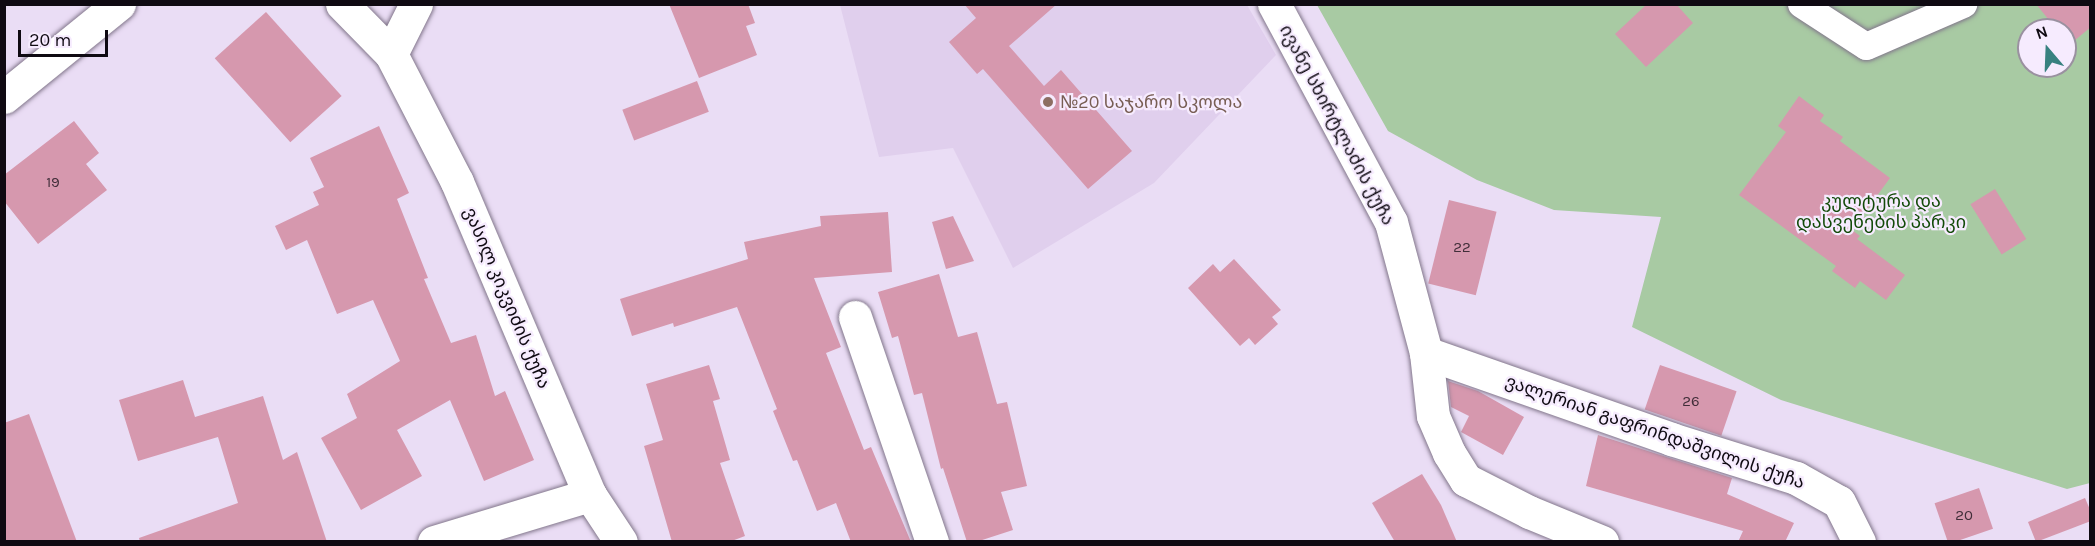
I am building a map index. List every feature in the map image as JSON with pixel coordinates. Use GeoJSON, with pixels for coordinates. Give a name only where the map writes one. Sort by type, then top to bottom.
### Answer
{"type":"FeatureCollection","features":[{"type":"Feature","properties":{"kind":"street"},"geometry":{"type":"LineString","coordinates":[[4,97],[119,4]]}},
{"type":"Feature","properties":{"kind":"street","name":"ვასილ კიკვიძის ქუჩა"},"geometry":{"type":"LineString","coordinates":[[342,4],[392,54],[457,182],[590,495],[621,542]]}},
{"type":"Feature","properties":{"kind":"street"},"geometry":{"type":"LineString","coordinates":[[392,54],[416,4]]}},
{"type":"Feature","properties":{"kind":"street","name":"ივანე სხირტლაძის ქუჩა"},"geometry":{"type":"LineString","coordinates":[[1274,4],[1391,222],[1426,353],[1432,416],[1449,453],[1466,480],[1529,512],[1602,542]]}},
{"type":"Feature","properties":{"kind":"street"},"geometry":{"type":"LineString","coordinates":[[1801,4],[1866,46],[1963,4]]}},
{"type":"Feature","properties":{"kind":"street"},"geometry":{"type":"LineString","coordinates":[[855,317],[932,542]]}},
{"type":"Feature","properties":{"kind":"street","name":"ვალერიან გაფრინდაშვილის ქუჩა"},"geometry":{"type":"LineString","coordinates":[[1426,353],[1671,439],[1796,478],[1839,502],[1859,542]]}},
{"type":"Feature","properties":{"kind":"street"},"geometry":{"type":"LineString","coordinates":[[434,542],[590,495]]}},
{"type":"Feature","properties":{"kind":"shaded area","name":"№20 საჯარო სკოლა"},"geometry":{"type":"Polygon","coordinates":[[[840,5],[1247,5],[1276,55],[1154,183],[1013,268],[953,148],[879,157],[840,5]]]}},
{"type":"Feature","properties":{"kind":"green space","name":"კულტურა და დასვენების პარკი"},"geometry":{"type":"Polygon","coordinates":[[[1317,5],[2090,5],[2090,483],[2067,489],[1781,400],[1632,327],[1661,217],[1554,210],[1477,180],[1388,131],[1317,5]]]}},
{"type":"Feature","properties":{"kind":"building"},"geometry":{"type":"Polygon","coordinates":[[[669,4],[748,4],[755,23],[746,26],[757,55],[699,78],[669,4]]]}},
{"type":"Feature","properties":{"kind":"building"},"geometry":{"type":"Polygon","coordinates":[[[964,4],[1057,4],[1009,46],[1044,86],[1061,70],[1132,151],[1088,189],[983,69],[977,74],[949,42],[976,18],[964,4]]]}},
{"type":"Feature","properties":{"kind":"building"},"geometry":{"type":"Polygon","coordinates":[[[1647,4],[1676,4],[1693,23],[1646,67],[1615,34],[1647,4]]]}},
{"type":"Feature","properties":{"kind":"building"},"geometry":{"type":"Polygon","coordinates":[[[2036,4],[2091,4],[2091,27],[2077,38],[2077,18],[2047,18],[2036,4]]]}},
{"type":"Feature","properties":{"kind":"building"},"geometry":{"type":"Polygon","coordinates":[[[266,12],[342,96],[290,142],[215,58],[266,12]]]}},
{"type":"Feature","properties":{"kind":"building"},"geometry":{"type":"Polygon","coordinates":[[[697,81],[709,112],[634,140],[622,110],[697,81]]]}},
{"type":"Feature","properties":{"kind":"building"},"geometry":{"type":"Polygon","coordinates":[[[1799,96],[1824,115],[1820,121],[1843,137],[1840,141],[1890,178],[1852,230],[1860,236],[1857,239],[1905,275],[1886,300],[1860,281],[1855,288],[1832,271],[1836,266],[1739,195],[1786,132],[1778,126],[1799,96]]]}},
{"type":"Feature","properties":{"kind":"building"},"geometry":{"type":"Polygon","coordinates":[[[74,121],[99,153],[86,164],[107,190],[38,244],[4,201],[4,175],[74,121]]]}},
{"type":"Feature","properties":{"kind":"building"},"geometry":{"type":"Polygon","coordinates":[[[379,126],[409,193],[397,199],[428,278],[424,279],[451,343],[476,335],[495,396],[505,391],[534,460],[484,481],[450,400],[397,430],[422,476],[361,510],[321,438],[357,418],[347,394],[400,361],[373,300],[337,314],[307,240],[286,250],[275,226],[319,205],[313,192],[324,187],[310,158],[379,126]]]}},
{"type":"Feature","properties":{"kind":"building"},"geometry":{"type":"Polygon","coordinates":[[[1995,189],[2026,239],[2002,254],[1970,204],[1995,189]]]}},
{"type":"Feature","properties":{"kind":"building"},"geometry":{"type":"Polygon","coordinates":[[[1449,200],[1497,212],[1476,295],[1428,283],[1449,200]]]}},
{"type":"Feature","properties":{"kind":"building"},"geometry":{"type":"Polygon","coordinates":[[[888,212],[892,272],[814,278],[841,347],[826,353],[864,450],[871,447],[911,542],[851,542],[836,503],[817,511],[797,460],[793,461],[773,411],[777,409],[737,307],[674,327],[673,323],[632,336],[620,299],[748,259],[744,242],[821,226],[820,216],[888,212]]]}},
{"type":"Feature","properties":{"kind":"building"},"geometry":{"type":"Polygon","coordinates":[[[953,216],[974,261],[946,269],[932,222],[953,216]]]}},
{"type":"Feature","properties":{"kind":"building"},"geometry":{"type":"Polygon","coordinates":[[[1234,259],[1281,310],[1272,317],[1278,324],[1255,345],[1249,338],[1240,346],[1188,288],[1213,264],[1220,272],[1234,259]]]}},
{"type":"Feature","properties":{"kind":"building"},"geometry":{"type":"Polygon","coordinates":[[[939,274],[958,337],[977,332],[997,404],[1007,402],[1027,486],[1001,492],[1013,530],[976,542],[967,542],[943,468],[941,469],[922,393],[914,395],[898,336],[892,338],[878,292],[939,274]]]}},
{"type":"Feature","properties":{"kind":"building"},"geometry":{"type":"Polygon","coordinates":[[[709,365],[720,399],[713,401],[730,460],[720,463],[745,536],[729,542],[672,542],[644,446],[663,440],[646,384],[709,365]]]}},
{"type":"Feature","properties":{"kind":"building"},"geometry":{"type":"Polygon","coordinates":[[[1660,365],[1737,391],[1721,436],[1645,409],[1660,365]]]}},
{"type":"Feature","properties":{"kind":"building"},"geometry":{"type":"Polygon","coordinates":[[[183,380],[195,417],[263,396],[283,460],[297,452],[327,542],[140,542],[139,538],[238,503],[218,437],[138,461],[119,400],[183,380]]]}},
{"type":"Feature","properties":{"kind":"building"},"geometry":{"type":"Polygon","coordinates":[[[1448,381],[1478,391],[1524,417],[1503,455],[1461,432],[1469,416],[1451,407],[1448,381]]]}},
{"type":"Feature","properties":{"kind":"building"},"geometry":{"type":"Polygon","coordinates":[[[29,414],[77,542],[4,542],[4,423],[29,414]]]}},
{"type":"Feature","properties":{"kind":"building"},"geometry":{"type":"Polygon","coordinates":[[[1598,435],[1732,478],[1727,494],[1794,523],[1785,542],[1738,542],[1743,531],[1586,486],[1598,435]]]}},
{"type":"Feature","properties":{"kind":"building"},"geometry":{"type":"Polygon","coordinates":[[[1422,474],[1441,505],[1457,542],[1395,542],[1372,503],[1422,474]]]}},
{"type":"Feature","properties":{"kind":"building"},"geometry":{"type":"Polygon","coordinates":[[[1979,488],[1993,529],[1954,542],[1948,542],[1935,503],[1979,488]]]}},
{"type":"Feature","properties":{"kind":"building"},"geometry":{"type":"Polygon","coordinates":[[[2085,498],[2091,512],[2091,521],[2036,542],[2028,522],[2085,498]]]}},
{"type":"Feature","properties":{"kind":"place","name":"№20 საჯარო სკოლა"},"geometry":{"type":"Point","coordinates":[1048,102]}}]}
